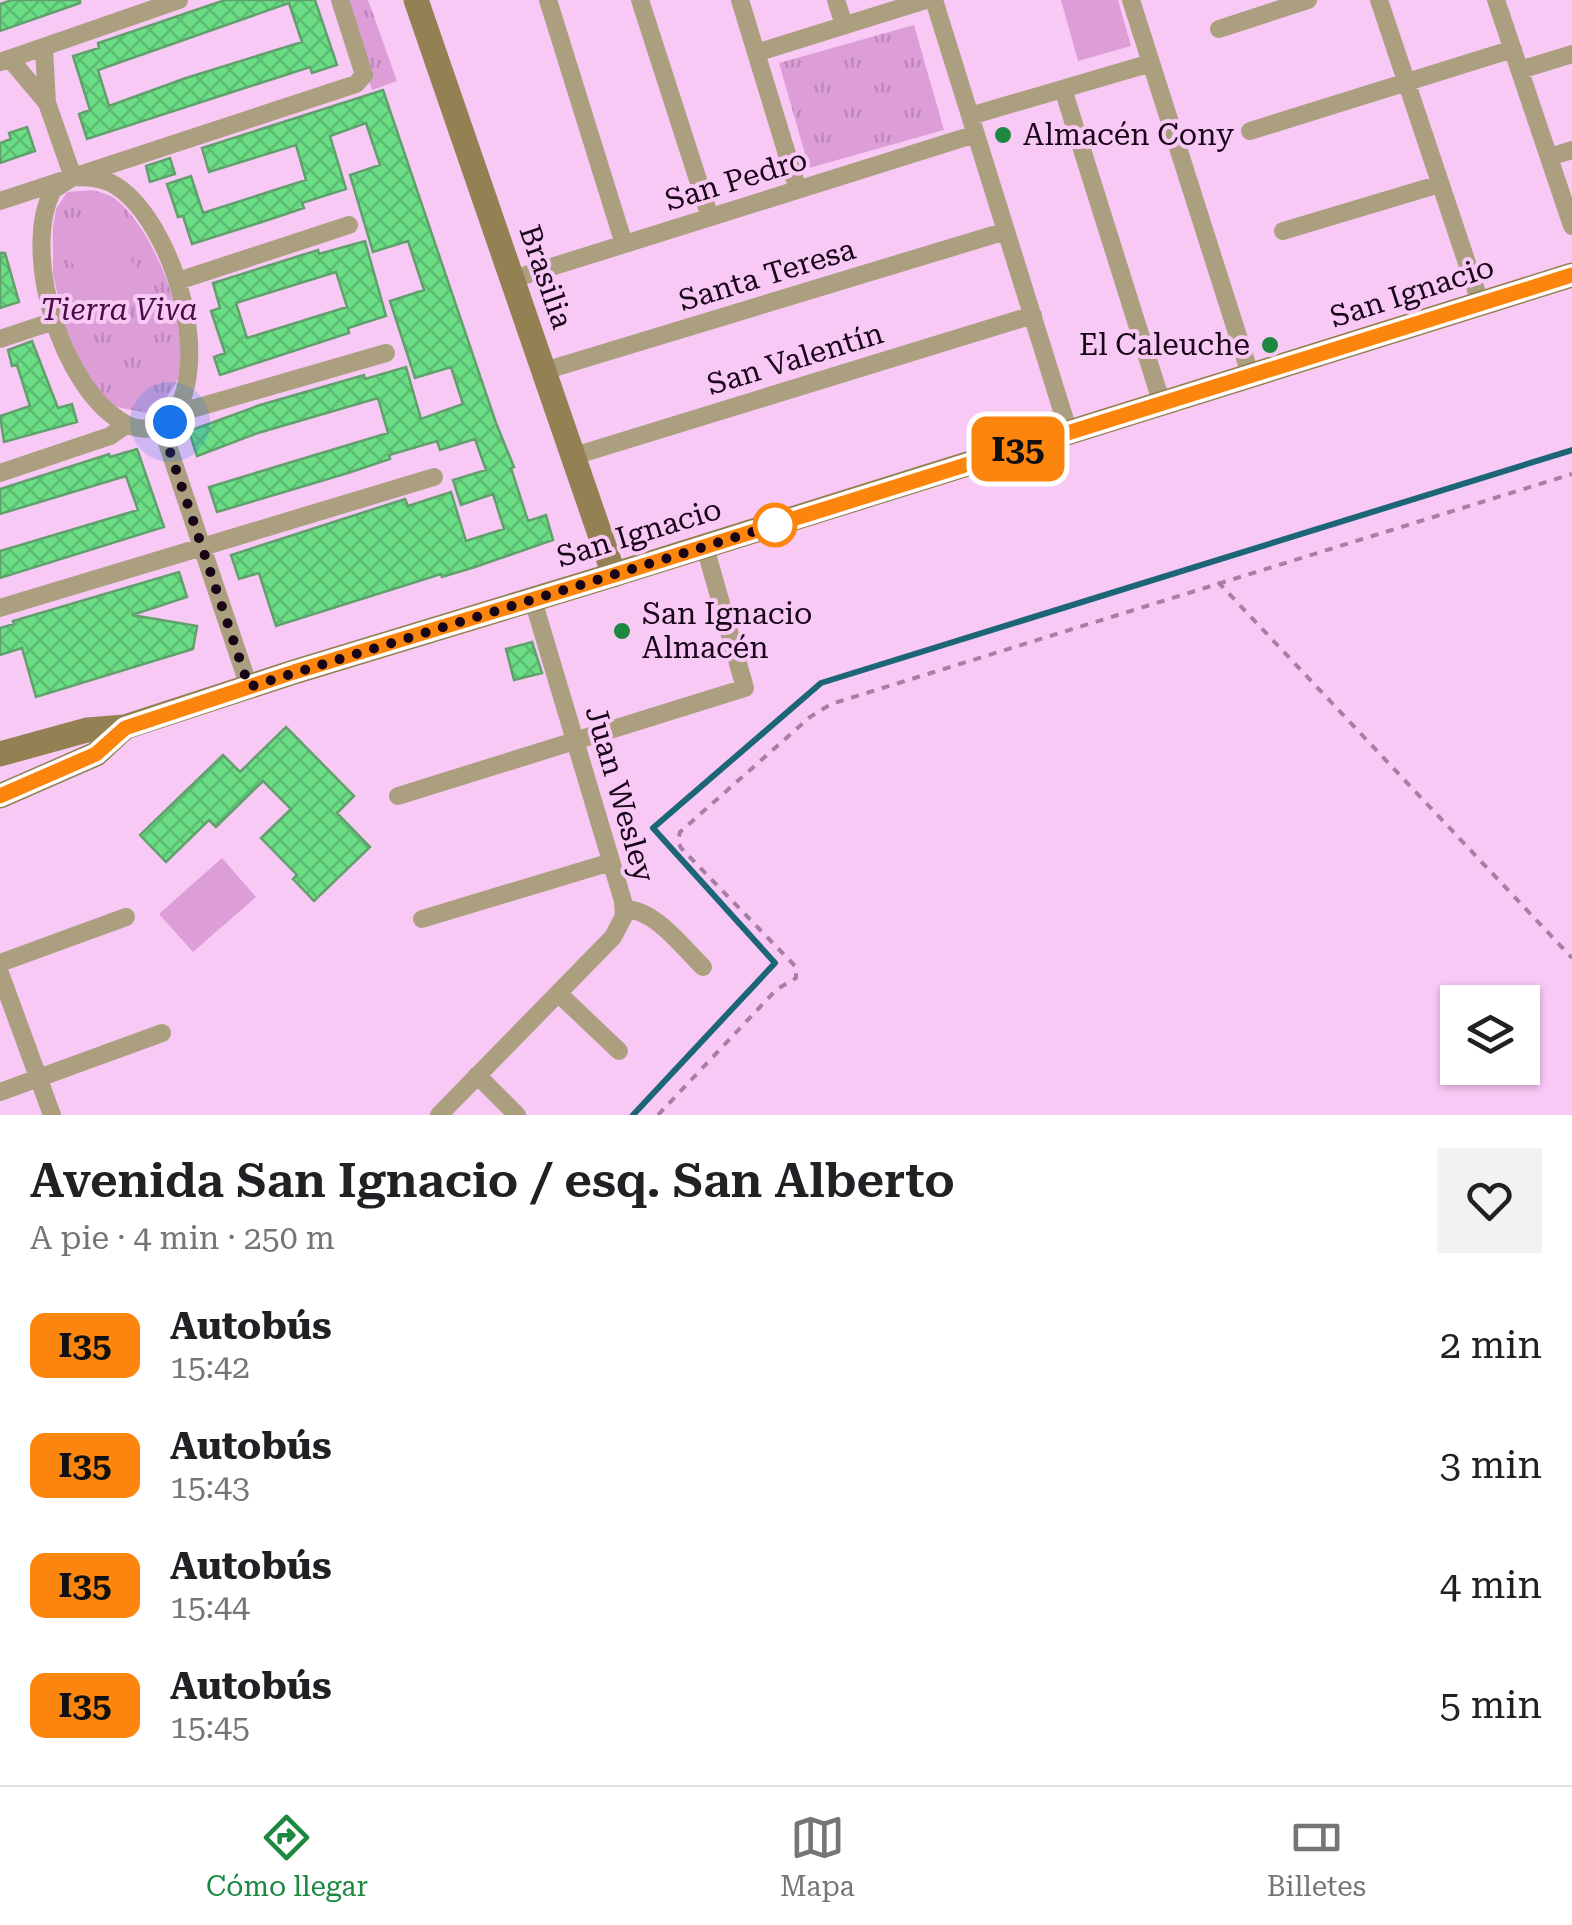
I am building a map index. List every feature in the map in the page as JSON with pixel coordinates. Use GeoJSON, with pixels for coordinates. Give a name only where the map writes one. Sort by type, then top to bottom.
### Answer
{"type":"FeatureCollection","features":[{"type":"Feature","properties":{"kind":"main road","name":"Brasilia"},"geometry":{"type":"LineString","coordinates":[[416,0],[614,575]]}},
{"type":"Feature","properties":{"kind":"main road","name":"San Ignacio"},"geometry":{"type":"LineString","coordinates":[[125,728],[1572,275]]}},
{"type":"Feature","properties":{"kind":"main road"},"geometry":{"type":"LineString","coordinates":[[0,754],[87,730],[125,728]]}},
{"type":"Feature","properties":{"kind":"main road"},"geometry":{"type":"LineString","coordinates":[[0,796],[96,754],[125,728]]}},
{"type":"Feature","properties":{"kind":"street"},"geometry":{"type":"LineString","coordinates":[[47,103],[5,61],[179,0]]}},
{"type":"Feature","properties":{"kind":"street"},"geometry":{"type":"LineString","coordinates":[[0,201],[356,84],[364,75],[340,0]]}},
{"type":"Feature","properties":{"kind":"street"},"geometry":{"type":"LineString","coordinates":[[548,0],[624,244]]}},
{"type":"Feature","properties":{"kind":"street"},"geometry":{"type":"LineString","coordinates":[[640,0],[710,218]]}},
{"type":"Feature","properties":{"kind":"street"},"geometry":{"type":"LineString","coordinates":[[740,0],[798,190]]}},
{"type":"Feature","properties":{"kind":"street"},"geometry":{"type":"LineString","coordinates":[[836,0],[844,26]]}},
{"type":"Feature","properties":{"kind":"street"},"geometry":{"type":"LineString","coordinates":[[756,52],[926,0]]}},
{"type":"Feature","properties":{"kind":"street"},"geometry":{"type":"LineString","coordinates":[[934,0],[1069,433]]}},
{"type":"Feature","properties":{"kind":"street"},"geometry":{"type":"LineString","coordinates":[[1131,0],[1251,377]]}},
{"type":"Feature","properties":{"kind":"street"},"geometry":{"type":"LineString","coordinates":[[1219,29],[1308,0]]}},
{"type":"Feature","properties":{"kind":"street"},"geometry":{"type":"LineString","coordinates":[[1379,0],[1481,306]]}},
{"type":"Feature","properties":{"kind":"street"},"geometry":{"type":"LineString","coordinates":[[1496,0],[1572,226]]}},
{"type":"Feature","properties":{"kind":"street"},"geometry":{"type":"LineString","coordinates":[[44,48],[47,103],[73,178]]}},
{"type":"Feature","properties":{"kind":"street"},"geometry":{"type":"LineString","coordinates":[[1250,131],[1513,49]]}},
{"type":"Feature","properties":{"kind":"street"},"geometry":{"type":"LineString","coordinates":[[1520,70],[1572,54]]}},
{"type":"Feature","properties":{"kind":"street","name":"San Pedro"},"geometry":{"type":"LineString","coordinates":[[513,279],[798,190],[1063,88],[1151,63]]}},
{"type":"Feature","properties":{"kind":"street"},"geometry":{"type":"LineString","coordinates":[[1063,88],[1162,404]]}},
{"type":"Feature","properties":{"kind":"street"},"geometry":{"type":"LineString","coordinates":[[1549,156],[1572,150]]}},
{"type":"Feature","properties":{"kind":"street"},"geometry":{"type":"LineString","coordinates":[[178,413],[192,364],[178,280],[155,233],[127,196],[99,178],[73,178],[53,190],[44,222],[43,261],[54,322],[88,390],[126,426],[162,428],[178,413],[386,353]]}},
{"type":"Feature","properties":{"kind":"street"},"geometry":{"type":"LineString","coordinates":[[1283,230],[1440,184]]}},
{"type":"Feature","properties":{"kind":"street"},"geometry":{"type":"LineString","coordinates":[[178,280],[349,224]]}},
{"type":"Feature","properties":{"kind":"street","name":"Santa Teresa"},"geometry":{"type":"LineString","coordinates":[[544,372],[1006,231]]}},
{"type":"Feature","properties":{"kind":"street","name":"San Valentín"},"geometry":{"type":"LineString","coordinates":[[574,456],[1033,315]]}},
{"type":"Feature","properties":{"kind":"street"},"geometry":{"type":"LineString","coordinates":[[0,339],[54,322]]}},
{"type":"Feature","properties":{"kind":"street"},"geometry":{"type":"LineString","coordinates":[[0,473],[110,436],[126,426]]}},
{"type":"Feature","properties":{"kind":"street"},"geometry":{"type":"LineString","coordinates":[[162,428],[249,687]]}},
{"type":"Feature","properties":{"kind":"street"},"geometry":{"type":"LineString","coordinates":[[0,608],[434,476]]}},
{"type":"Feature","properties":{"kind":"street"},"geometry":{"type":"LineString","coordinates":[[398,796],[745,688],[704,546]]}},
{"type":"Feature","properties":{"kind":"street","name":"Juan Wesley"},"geometry":{"type":"LineString","coordinates":[[438,1115],[613,936],[622,922],[624,910],[612,862],[533,600]]}},
{"type":"Feature","properties":{"kind":"street"},"geometry":{"type":"LineString","coordinates":[[422,919],[612,862]]}},
{"type":"Feature","properties":{"kind":"street"},"geometry":{"type":"LineString","coordinates":[[624,910],[638,911],[651,918],[703,968]]}},
{"type":"Feature","properties":{"kind":"street"},"geometry":{"type":"LineString","coordinates":[[0,964],[126,917]]}},
{"type":"Feature","properties":{"kind":"street"},"geometry":{"type":"LineString","coordinates":[[0,973],[52,1115]]}},
{"type":"Feature","properties":{"kind":"street"},"geometry":{"type":"LineString","coordinates":[[558,993],[619,1051]]}},
{"type":"Feature","properties":{"kind":"street"},"geometry":{"type":"LineString","coordinates":[[0,1092],[162,1033]]}},
{"type":"Feature","properties":{"kind":"street"},"geometry":{"type":"LineString","coordinates":[[477,1075],[517,1115]]}},
{"type":"Feature","properties":{"kind":"path"},"geometry":{"type":"LineString","coordinates":[[658,1115],[777,989],[796,978],[796,967],[682,848],[678,841],[680,832],[810,717],[831,704],[1572,474]]}},
{"type":"Feature","properties":{"kind":"path"},"geometry":{"type":"LineString","coordinates":[[1218,582],[1572,958]]}},
{"type":"Feature","properties":{"kind":"green space"},"geometry":{"type":"Polygon","coordinates":[[[345,0],[368,0],[397,81],[372,90],[345,0]]]}},
{"type":"Feature","properties":{"kind":"green space"},"geometry":{"type":"Polygon","coordinates":[[[1061,0],[1118,0],[1131,46],[1078,61],[1061,0]]]}},
{"type":"Feature","properties":{"kind":"green space"},"geometry":{"type":"Polygon","coordinates":[[[914,25],[944,130],[809,168],[779,63],[914,25]]]}},
{"type":"Feature","properties":{"kind":"green space","name":"Tierra Viva"},"geometry":{"type":"Polygon","coordinates":[[[92,190],[114,198],[142,230],[165,276],[179,325],[180,374],[158,409],[147,413],[112,406],[87,377],[65,327],[53,274],[56,209],[67,192],[92,190]]]}},
{"type":"Feature","properties":{"kind":"green space"},"geometry":{"type":"Polygon","coordinates":[[[98,218],[152,287],[114,316],[60,247],[98,218]]]}},
{"type":"Feature","properties":{"kind":"green space"},"geometry":{"type":"Polygon","coordinates":[[[222,858],[256,897],[193,952],[159,914],[222,858]]]}},
{"type":"Feature","properties":{"kind":"building"},"geometry":{"type":"Polygon","coordinates":[[[12,0],[80,3],[0,31],[0,4],[12,0]]]}},
{"type":"Feature","properties":{"kind":"building"},"geometry":{"type":"Polygon","coordinates":[[[225,0],[315,0],[337,65],[312,73],[310,67],[87,139],[79,114],[90,110],[73,56],[99,48],[98,43],[225,0]],[[289,3],[98,70],[109,106],[302,42],[289,3]]]}},
{"type":"Feature","properties":{"kind":"building"},"geometry":{"type":"Polygon","coordinates":[[[383,90],[514,467],[511,468],[528,521],[546,515],[553,540],[276,626],[259,573],[239,579],[231,555],[405,499],[408,506],[451,492],[466,541],[504,529],[493,494],[461,505],[453,480],[486,470],[475,439],[440,450],[437,441],[389,455],[390,459],[348,473],[217,512],[209,487],[388,433],[378,398],[258,433],[197,456],[189,431],[260,405],[406,367],[421,419],[463,404],[451,367],[415,378],[390,301],[424,290],[408,241],[373,252],[350,175],[380,165],[366,123],[330,136],[346,189],[302,203],[304,208],[192,244],[167,184],[191,176],[203,213],[306,180],[296,145],[209,172],[202,148],[383,90]]]}},
{"type":"Feature","properties":{"kind":"building"},"geometry":{"type":"Polygon","coordinates":[[[27,127],[35,151],[0,163],[0,143],[11,139],[9,133],[27,127]]]}},
{"type":"Feature","properties":{"kind":"building"},"geometry":{"type":"Polygon","coordinates":[[[170,158],[175,174],[150,182],[146,166],[170,158]]]}},
{"type":"Feature","properties":{"kind":"building"},"geometry":{"type":"Polygon","coordinates":[[[365,241],[386,316],[348,328],[349,333],[220,375],[214,357],[225,353],[211,311],[220,308],[213,283],[318,250],[319,254],[365,241]],[[336,272],[236,303],[247,338],[347,307],[336,272]]]}},
{"type":"Feature","properties":{"kind":"building"},"geometry":{"type":"Polygon","coordinates":[[[0,253],[5,253],[19,302],[0,308],[0,253]]]}},
{"type":"Feature","properties":{"kind":"building"},"geometry":{"type":"Polygon","coordinates":[[[32,341],[58,408],[72,404],[77,422],[4,442],[0,416],[30,406],[8,350],[32,341]]]}},
{"type":"Feature","properties":{"kind":"building"},"geometry":{"type":"Polygon","coordinates":[[[137,449],[164,527],[0,578],[0,551],[138,510],[126,476],[0,514],[0,489],[109,454],[110,457],[137,449]]]}},
{"type":"Feature","properties":{"kind":"building"},"geometry":{"type":"Polygon","coordinates":[[[179,572],[187,597],[132,615],[197,626],[193,649],[36,697],[22,648],[0,655],[0,628],[14,624],[13,621],[179,572]]]}},
{"type":"Feature","properties":{"kind":"building"},"geometry":{"type":"Polygon","coordinates":[[[532,642],[542,673],[514,680],[506,649],[532,642]]]}},
{"type":"Feature","properties":{"kind":"building"},"geometry":{"type":"Polygon","coordinates":[[[286,727],[354,796],[337,813],[370,847],[314,901],[293,879],[297,875],[261,838],[291,809],[263,781],[216,827],[209,820],[166,862],[140,835],[223,755],[240,772],[286,727]]]}},
{"type":"Feature","properties":{"kind":"waterway"},"geometry":{"type":"LineString","coordinates":[[633,1115],[775,963],[653,828],[821,683],[1572,450]]}},
{"type":"Feature","properties":{"kind":"bus line","name":"I35"},"geometry":{"type":"LineString","coordinates":[[0,796],[96,754],[125,728],[1572,275]]}},
{"type":"Feature","properties":{"kind":"place","name":"Almacén Cony"},"geometry":{"type":"Point","coordinates":[1003,135]}},
{"type":"Feature","properties":{"kind":"place","name":"El Caleuche"},"geometry":{"type":"Point","coordinates":[1270,345]}},
{"type":"Feature","properties":{"kind":"place","name":"San Ignacio Almacén"},"geometry":{"type":"Point","coordinates":[622,631]}},
{"type":"Feature","properties":{"kind":"route"},"geometry":{"type":"LineString","coordinates":[[170,422],[162,428],[249,687],[775,525]]}}]}
